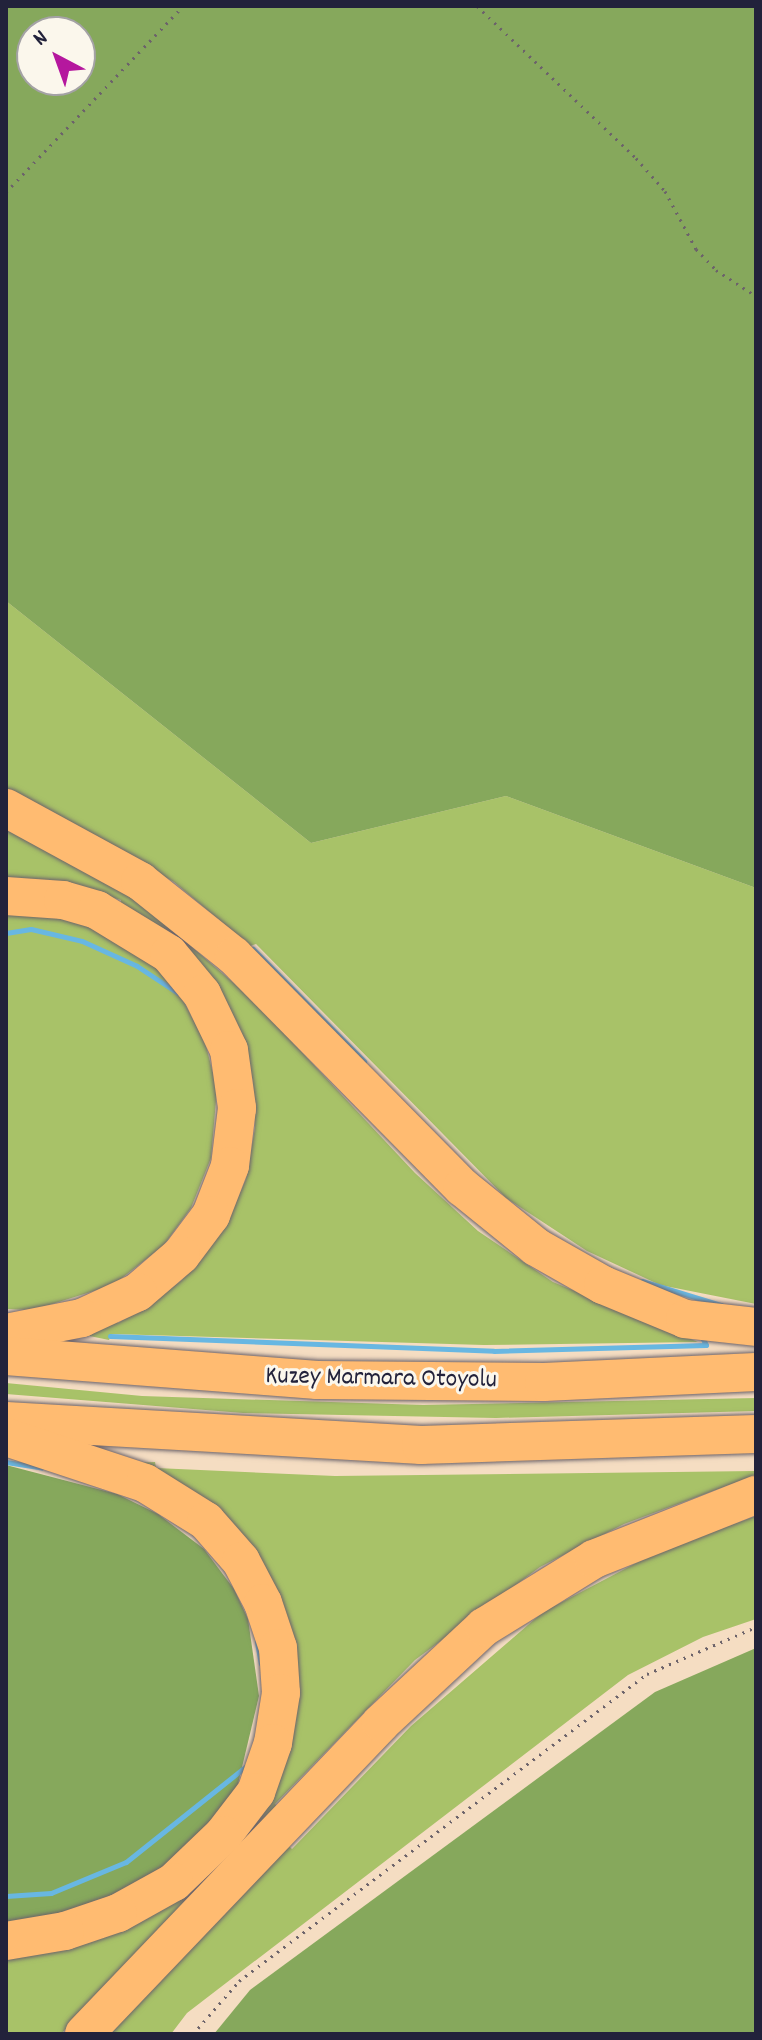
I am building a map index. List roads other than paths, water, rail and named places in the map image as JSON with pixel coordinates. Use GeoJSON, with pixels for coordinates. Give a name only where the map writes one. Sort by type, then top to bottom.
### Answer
{"type":"FeatureCollection","features":[{"type":"Feature","properties":{"kind":"highway"},"geometry":{"type":"LineString","coordinates":[[6,808],[140,881],[234,956],[452,1177],[536,1247],[603,1285],[685,1319],[756,1327]]}},
{"type":"Feature","properties":{"kind":"highway"},"geometry":{"type":"LineString","coordinates":[[6,896],[63,900],[97,910],[169,954],[202,994],[229,1050],[237,1108],[230,1166],[211,1215],[181,1255],[138,1292],[82,1318],[6,1333]]}},
{"type":"Feature","properties":{"kind":"highway","name":"Kuzey Marmara Otoyolu"},"geometry":{"type":"LineString","coordinates":[[6,1356],[317,1380],[544,1382],[756,1372]]}},
{"type":"Feature","properties":{"kind":"highway"},"geometry":{"type":"LineString","coordinates":[[6,1421],[421,1445],[756,1434]]}},
{"type":"Feature","properties":{"kind":"highway"},"geometry":{"type":"LineString","coordinates":[[6,1437],[145,1483],[206,1521],[241,1561],[263,1603],[278,1648],[281,1693],[273,1743],[256,1792],[223,1835],[174,1882],[118,1913],[65,1931],[6,1941]]}},
{"type":"Feature","properties":{"kind":"highway"},"geometry":{"type":"LineString","coordinates":[[84,2034],[381,1723],[484,1627],[594,1559],[756,1495]]}},
{"type":"Feature","properties":{"kind":"waterway"},"geometry":{"type":"LineString","coordinates":[[6,933],[31,929],[82,941],[137,966],[178,993]]}},
{"type":"Feature","properties":{"kind":"waterway"},"geometry":{"type":"LineString","coordinates":[[253,949],[364,1061]]}},
{"type":"Feature","properties":{"kind":"waterway"},"geometry":{"type":"LineString","coordinates":[[642,1281],[721,1305]]}},
{"type":"Feature","properties":{"kind":"waterway"},"geometry":{"type":"LineString","coordinates":[[110,1336],[494,1351],[706,1345],[701,1335]]}},
{"type":"Feature","properties":{"kind":"waterway"},"geometry":{"type":"LineString","coordinates":[[6,1462],[42,1468]]}},
{"type":"Feature","properties":{"kind":"waterway"},"geometry":{"type":"LineString","coordinates":[[257,1642],[261,1664]]}},
{"type":"Feature","properties":{"kind":"waterway"},"geometry":{"type":"LineString","coordinates":[[6,1896],[51,1893],[126,1862],[245,1767]]}}]}
